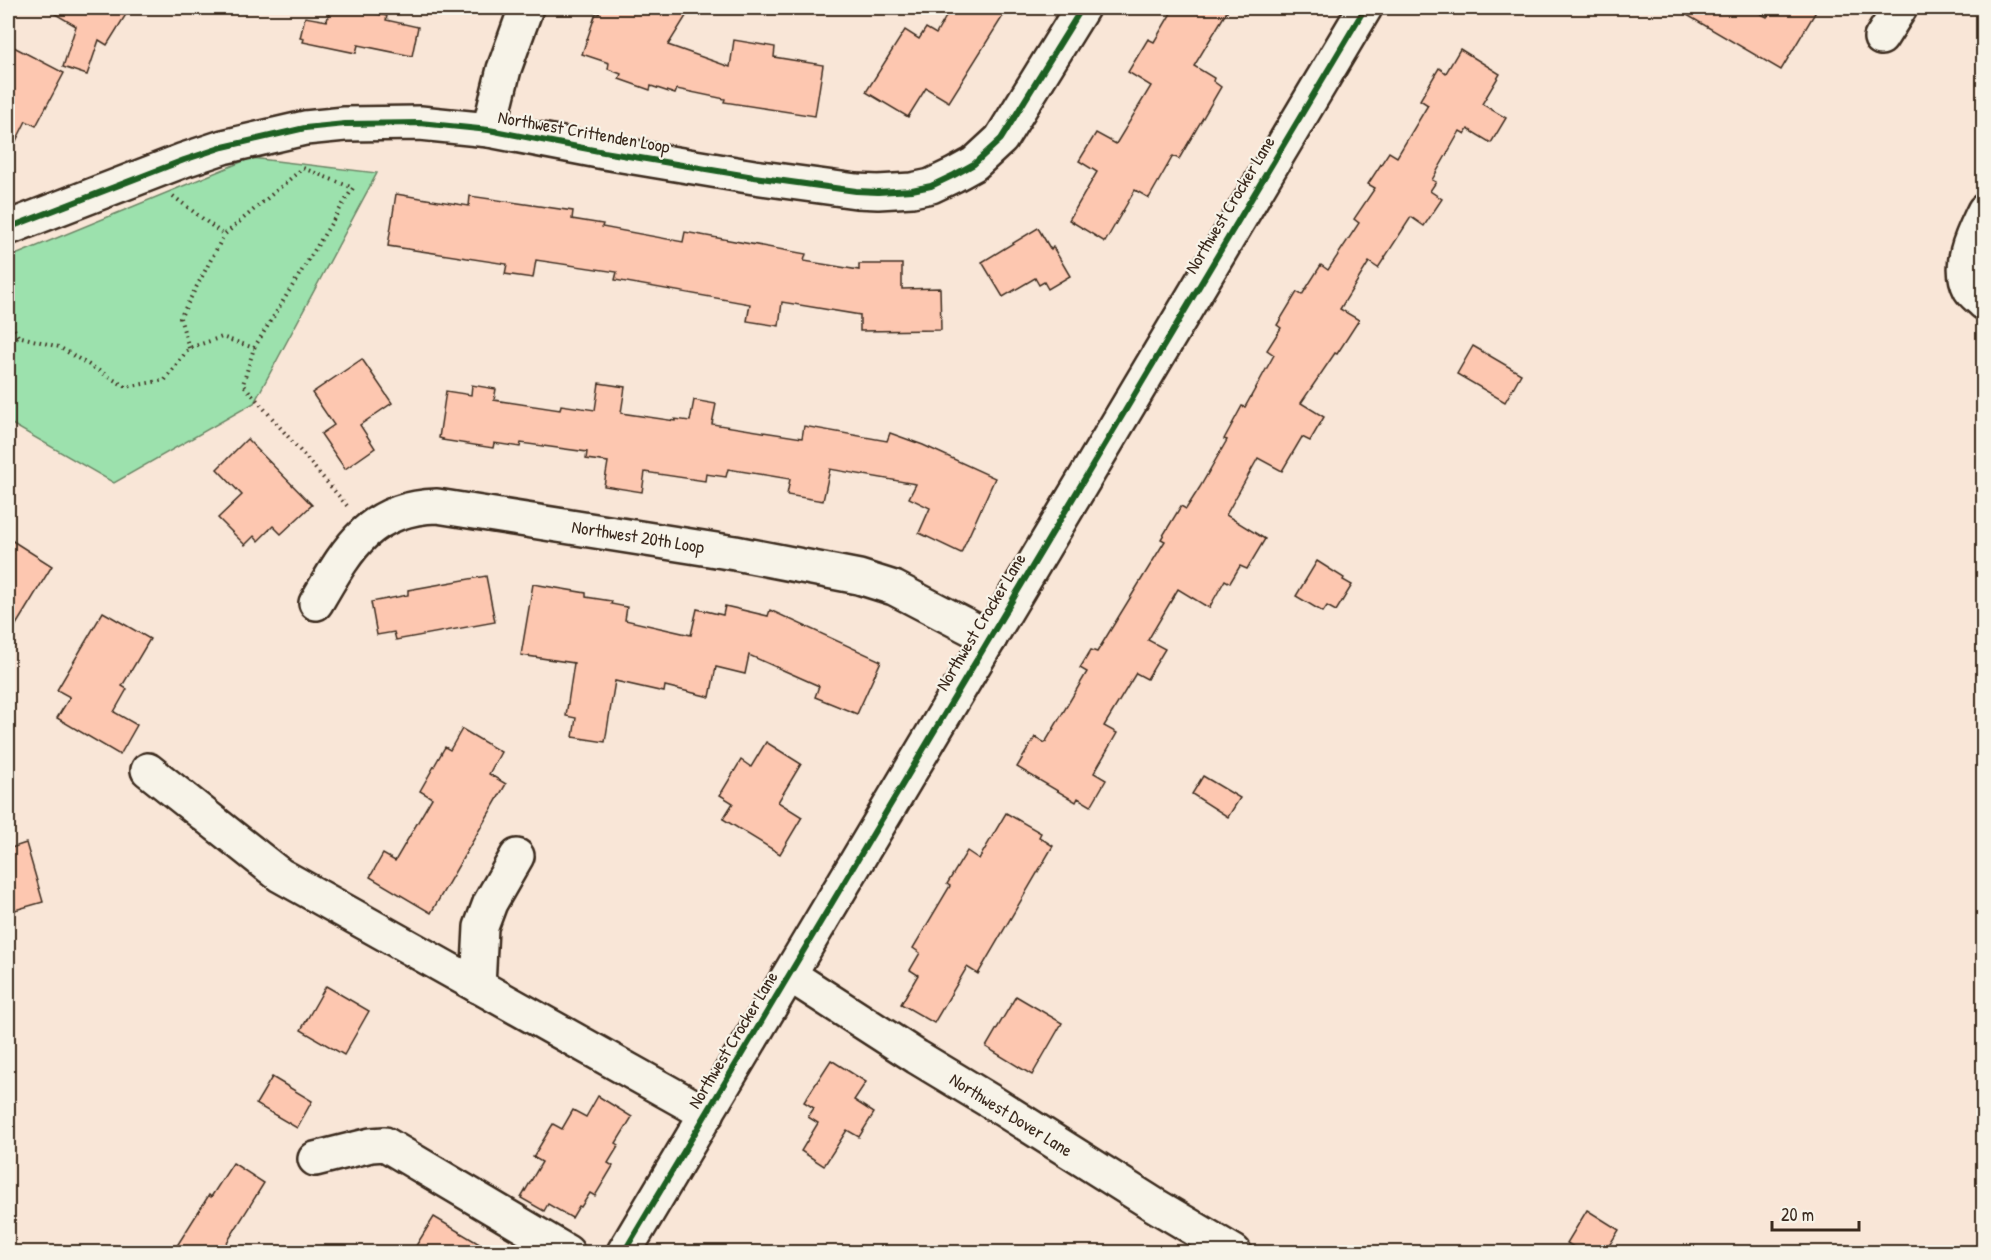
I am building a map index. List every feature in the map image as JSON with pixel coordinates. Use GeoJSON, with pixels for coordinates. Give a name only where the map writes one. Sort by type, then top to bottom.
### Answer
{"type":"FeatureCollection","features":[{"type":"Feature","properties":{"kind":"street"},"geometry":{"type":"LineString","coordinates":[[489,130],[504,69],[526,8]]}},
{"type":"Feature","properties":{"kind":"street","name":"Northwest Crittenden Loop"},"geometry":{"type":"LineString","coordinates":[[8,228],[223,147],[305,128],[345,124],[420,123],[489,130],[754,177],[856,191],[912,190],[932,186],[974,164],[1001,139],[1082,8]]}},
{"type":"Feature","properties":{"kind":"street","name":"Northwest Crocker Lane"},"geometry":{"type":"LineString","coordinates":[[624,1252],[1365,8]]}},
{"type":"Feature","properties":{"kind":"street"},"geometry":{"type":"LineString","coordinates":[[1881,38],[1900,8]]}},
{"type":"Feature","properties":{"kind":"street"},"geometry":{"type":"LineString","coordinates":[[1983,211],[1974,231],[1964,265],[1970,289],[1983,303]]}},
{"type":"Feature","properties":{"kind":"street","name":"Northwest 20th Loop"},"geometry":{"type":"LineString","coordinates":[[316,603],[345,555],[380,521],[398,511],[416,506],[437,506],[735,553],[859,577],[894,588],[990,638]]}},
{"type":"Feature","properties":{"kind":"street"},"geometry":{"type":"LineString","coordinates":[[148,770],[280,875],[707,1114]]}},
{"type":"Feature","properties":{"kind":"street"},"geometry":{"type":"LineString","coordinates":[[478,986],[481,927],[490,903],[517,856]]}},
{"type":"Feature","properties":{"kind":"street","name":"Northwest Dover Lane"},"geometry":{"type":"LineString","coordinates":[[789,975],[917,1057],[1234,1252]]}},
{"type":"Feature","properties":{"kind":"street"},"geometry":{"type":"LineString","coordinates":[[315,1159],[371,1145],[385,1144],[567,1252]]}},
{"type":"Feature","properties":{"kind":"path"},"geometry":{"type":"LineString","coordinates":[[189,348],[180,318],[224,235],[303,168],[352,188],[254,348],[243,384],[369,531]]}},
{"type":"Feature","properties":{"kind":"path"},"geometry":{"type":"LineString","coordinates":[[158,170],[168,192],[224,235]]}},
{"type":"Feature","properties":{"kind":"path"},"geometry":{"type":"LineString","coordinates":[[8,319],[18,336],[59,347],[126,387],[165,380],[189,348],[222,337],[254,348]]}},
{"type":"Feature","properties":{"kind":"path"},"geometry":{"type":"LineString","coordinates":[[8,347],[18,336]]}},
{"type":"Feature","properties":{"kind":"green space"},"geometry":{"type":"Polygon","coordinates":[[[251,158],[377,173],[254,403],[114,483],[12,424],[8,432],[8,258],[251,158]]]}},
{"type":"Feature","properties":{"kind":"building"},"geometry":{"type":"Polygon","coordinates":[[[45,8],[130,8],[107,45],[99,40],[87,75],[63,67],[76,26],[45,8]]]}},
{"type":"Feature","properties":{"kind":"building"},"geometry":{"type":"Polygon","coordinates":[[[330,8],[348,8],[387,16],[386,20],[418,27],[412,56],[358,45],[356,53],[303,42],[304,39],[300,38],[305,17],[327,21],[330,8]]]}},
{"type":"Feature","properties":{"kind":"building"},"geometry":{"type":"Polygon","coordinates":[[[602,8],[691,8],[668,45],[730,67],[734,40],[775,47],[774,57],[823,65],[815,116],[724,102],[725,99],[677,89],[675,94],[651,86],[650,90],[619,79],[621,74],[608,69],[609,63],[582,54],[596,13],[599,14],[602,8]]]}},
{"type":"Feature","properties":{"kind":"building"},"geometry":{"type":"Polygon","coordinates":[[[951,8],[1008,8],[949,102],[926,88],[908,117],[866,92],[905,30],[919,39],[926,28],[936,34],[951,8]]]}},
{"type":"Feature","properties":{"kind":"building"},"geometry":{"type":"Polygon","coordinates":[[[1174,8],[1229,8],[1194,66],[1214,78],[1213,81],[1221,87],[1179,159],[1173,156],[1149,198],[1135,190],[1105,242],[1069,220],[1097,172],[1079,161],[1096,133],[1116,144],[1151,86],[1128,72],[1148,39],[1154,42],[1174,8]]]}},
{"type":"Feature","properties":{"kind":"building"},"geometry":{"type":"Polygon","coordinates":[[[1675,8],[1750,8],[1767,17],[1773,8],[1818,8],[1781,70],[1675,8]]]}},
{"type":"Feature","properties":{"kind":"building"},"geometry":{"type":"Polygon","coordinates":[[[8,44],[64,73],[36,126],[26,121],[8,157],[8,44]]]}},
{"type":"Feature","properties":{"kind":"building"},"geometry":{"type":"Polygon","coordinates":[[[1460,49],[1500,74],[1482,104],[1506,118],[1491,143],[1468,129],[1465,134],[1460,131],[1432,180],[1436,182],[1430,191],[1442,199],[1424,226],[1411,217],[1378,268],[1369,262],[1340,309],[1359,320],[1301,403],[1324,417],[1310,441],[1302,437],[1282,471],[1258,458],[1226,515],[1265,539],[1247,569],[1240,566],[1230,583],[1225,580],[1209,608],[1178,589],[1148,640],[1165,649],[1147,679],[1136,673],[1104,726],[1117,733],[1094,773],[1106,780],[1091,806],[1078,798],[1076,802],[1017,767],[1035,737],[1045,743],[1087,672],[1080,668],[1091,650],[1097,652],[1165,541],[1161,539],[1181,506],[1186,509],[1227,440],[1224,439],[1242,406],[1245,407],[1274,355],[1267,350],[1281,328],[1277,325],[1297,292],[1302,295],[1321,265],[1328,270],[1359,223],[1354,219],[1375,188],[1368,184],[1389,152],[1397,157],[1428,105],[1420,100],[1439,68],[1446,73],[1460,49]]]}},
{"type":"Feature","properties":{"kind":"building"},"geometry":{"type":"Polygon","coordinates":[[[396,194],[469,206],[470,196],[573,211],[572,219],[603,224],[602,227],[683,242],[685,232],[806,254],[804,261],[859,270],[859,264],[902,264],[902,289],[940,288],[941,330],[860,331],[860,315],[782,302],[779,326],[747,321],[750,304],[615,280],[617,272],[536,260],[533,278],[505,274],[507,264],[388,246],[396,194]]]}},
{"type":"Feature","properties":{"kind":"building"},"geometry":{"type":"Polygon","coordinates":[[[1038,228],[1051,250],[1053,247],[1070,276],[1048,289],[1044,282],[1039,285],[1035,278],[1003,297],[982,262],[1038,228]]]}},
{"type":"Feature","properties":{"kind":"building"},"geometry":{"type":"Polygon","coordinates":[[[1473,346],[1521,374],[1505,402],[1457,374],[1473,346]]]}},
{"type":"Feature","properties":{"kind":"building"},"geometry":{"type":"Polygon","coordinates":[[[362,359],[392,403],[360,425],[375,448],[345,469],[321,434],[334,425],[312,393],[362,359]]]}},
{"type":"Feature","properties":{"kind":"building"},"geometry":{"type":"Polygon","coordinates":[[[599,383],[625,387],[621,413],[690,421],[694,400],[716,404],[712,424],[802,438],[804,426],[887,441],[890,433],[923,445],[995,478],[961,553],[919,533],[930,508],[909,498],[916,484],[830,469],[823,501],[787,495],[790,479],[728,469],[726,477],[706,474],[705,481],[645,472],[642,492],[604,486],[608,462],[586,459],[587,452],[521,443],[520,447],[494,443],[493,448],[439,438],[446,391],[471,395],[472,385],[496,389],[494,400],[560,410],[561,405],[595,410],[599,383]]]}},
{"type":"Feature","properties":{"kind":"building"},"geometry":{"type":"Polygon","coordinates":[[[247,439],[312,505],[281,534],[273,526],[258,541],[254,536],[245,545],[218,518],[242,495],[217,469],[247,439]]]}},
{"type":"Feature","properties":{"kind":"building"},"geometry":{"type":"Polygon","coordinates":[[[8,538],[52,566],[8,638],[8,538]]]}},
{"type":"Feature","properties":{"kind":"building"},"geometry":{"type":"Polygon","coordinates":[[[1317,561],[1352,585],[1336,611],[1327,606],[1323,612],[1296,596],[1317,561]]]}},
{"type":"Feature","properties":{"kind":"building"},"geometry":{"type":"Polygon","coordinates":[[[486,576],[495,622],[396,640],[394,632],[377,635],[371,602],[408,595],[408,590],[486,576]]]}},
{"type":"Feature","properties":{"kind":"building"},"geometry":{"type":"Polygon","coordinates":[[[533,584],[586,593],[586,597],[612,601],[611,604],[627,607],[625,620],[691,635],[697,609],[723,615],[725,606],[768,616],[770,610],[881,661],[857,714],[815,697],[819,686],[749,655],[745,674],[716,667],[710,697],[665,686],[664,692],[615,681],[605,742],[573,737],[576,718],[566,716],[574,663],[521,655],[533,584]]]}},
{"type":"Feature","properties":{"kind":"building"},"geometry":{"type":"Polygon","coordinates":[[[103,612],[150,639],[122,686],[127,689],[114,712],[137,725],[120,755],[57,718],[70,697],[57,690],[103,612]]]}},
{"type":"Feature","properties":{"kind":"building"},"geometry":{"type":"Polygon","coordinates":[[[462,729],[501,752],[489,774],[506,784],[431,913],[370,877],[383,854],[395,861],[432,798],[420,791],[445,747],[450,750],[462,729]]]}},
{"type":"Feature","properties":{"kind":"building"},"geometry":{"type":"Polygon","coordinates":[[[766,742],[801,764],[778,802],[802,817],[780,854],[723,819],[733,803],[720,795],[741,760],[751,767],[766,742]]]}},
{"type":"Feature","properties":{"kind":"building"},"geometry":{"type":"Polygon","coordinates":[[[1203,776],[1240,798],[1228,817],[1192,794],[1203,776]]]}},
{"type":"Feature","properties":{"kind":"building"},"geometry":{"type":"Polygon","coordinates":[[[1006,813],[1041,833],[1039,837],[1053,846],[978,974],[967,967],[934,1023],[901,1004],[918,975],[910,970],[920,953],[913,948],[950,886],[947,884],[967,851],[979,859],[1006,813]]]}},
{"type":"Feature","properties":{"kind":"building"},"geometry":{"type":"Polygon","coordinates":[[[26,843],[43,902],[8,912],[8,849],[26,843]]]}},
{"type":"Feature","properties":{"kind":"building"},"geometry":{"type":"Polygon","coordinates":[[[326,986],[369,1011],[344,1055],[301,1030],[326,986]]]}},
{"type":"Feature","properties":{"kind":"building"},"geometry":{"type":"Polygon","coordinates":[[[1016,996],[1062,1023],[1032,1075],[986,1047],[1016,996]]]}},
{"type":"Feature","properties":{"kind":"building"},"geometry":{"type":"Polygon","coordinates":[[[831,1060],[866,1082],[854,1100],[874,1113],[859,1137],[847,1130],[824,1166],[801,1151],[818,1123],[808,1117],[814,1108],[804,1102],[831,1060]]]}},
{"type":"Feature","properties":{"kind":"building"},"geometry":{"type":"Polygon","coordinates":[[[272,1077],[312,1101],[297,1128],[256,1104],[272,1077]]]}},
{"type":"Feature","properties":{"kind":"building"},"geometry":{"type":"Polygon","coordinates":[[[598,1096],[632,1117],[616,1143],[619,1145],[608,1163],[613,1166],[595,1196],[590,1193],[572,1218],[548,1204],[544,1211],[521,1198],[542,1162],[533,1157],[553,1124],[562,1129],[573,1110],[586,1117],[598,1096]]]}},
{"type":"Feature","properties":{"kind":"building"},"geometry":{"type":"Polygon","coordinates":[[[233,1163],[264,1183],[221,1252],[173,1252],[209,1195],[211,1197],[233,1163]]]}},
{"type":"Feature","properties":{"kind":"building"},"geometry":{"type":"Polygon","coordinates":[[[1587,1210],[1619,1230],[1605,1252],[1582,1252],[1567,1243],[1587,1210]]]}},
{"type":"Feature","properties":{"kind":"building"},"geometry":{"type":"Polygon","coordinates":[[[434,1217],[493,1252],[412,1252],[434,1217]]]}},
{"type":"Feature","properties":{"kind":"cycle path"},"geometry":{"type":"LineString","coordinates":[[8,228],[223,147],[305,128],[345,124],[420,123],[489,130],[754,177],[856,191],[912,190],[931,186],[974,164],[1001,139],[1082,8]]}},
{"type":"Feature","properties":{"kind":"cycle path"},"geometry":{"type":"LineString","coordinates":[[624,1252],[1365,8]]}}]}
